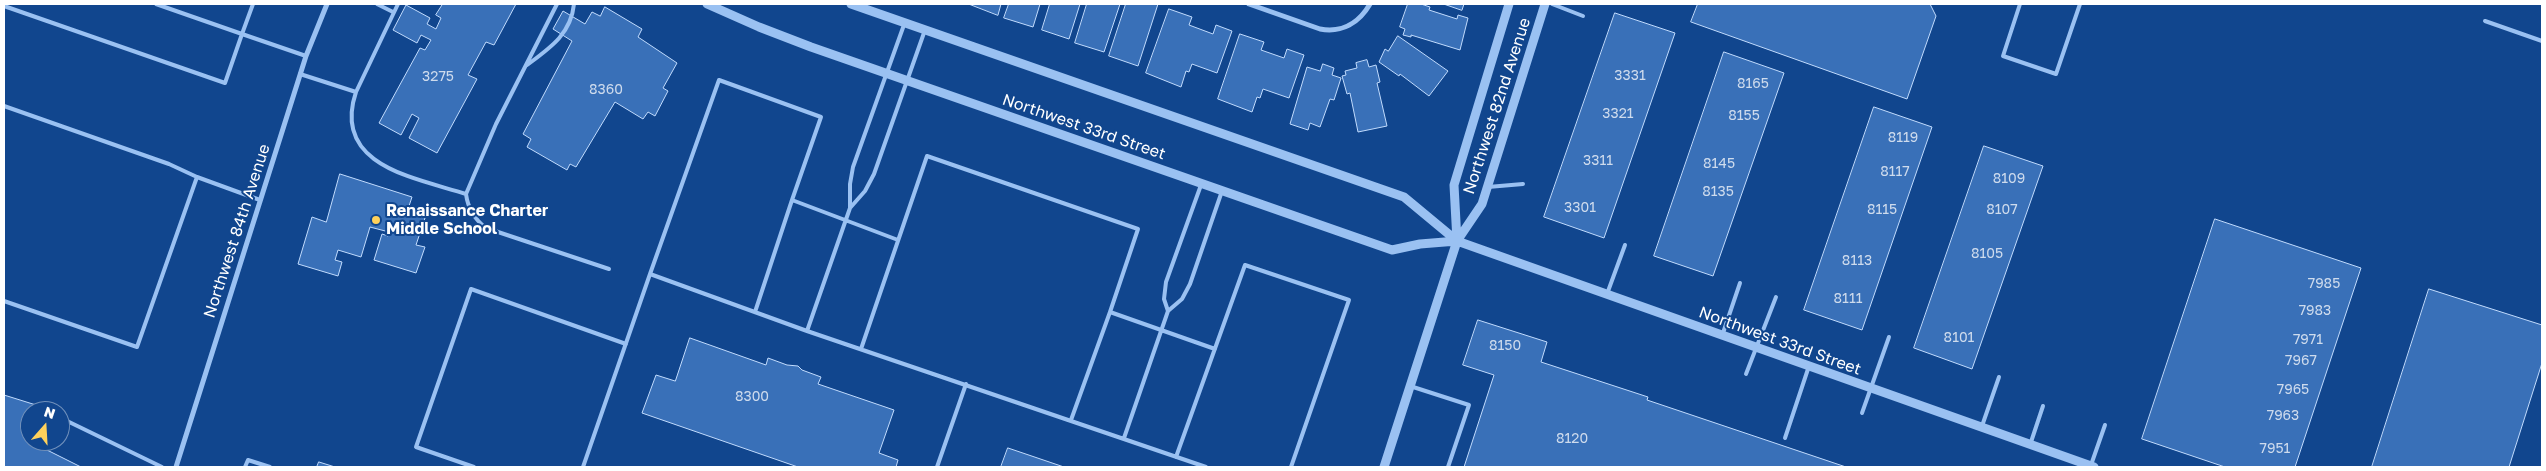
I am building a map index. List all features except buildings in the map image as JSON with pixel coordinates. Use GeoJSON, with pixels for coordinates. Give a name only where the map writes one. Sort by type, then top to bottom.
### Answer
{"type":"FeatureCollection","features":[{"type":"Feature","properties":{"kind":"street","name":"Northwest 84th Avenue"},"geometry":{"type":"LineString","coordinates":[[176,467],[300,74],[327,4]]}},
{"type":"Feature","properties":{"kind":"street","name":"Northwest 33rd Street"},"geometry":{"type":"LineString","coordinates":[[707,4],[759,27],[886,73],[1392,250],[1420,244],[1457,241]]}},
{"type":"Feature","properties":{"kind":"street","name":"Northwest 33rd Street"},"geometry":{"type":"LineString","coordinates":[[851,4],[1404,197],[1457,241],[2030,445],[2080,465],[2093,467]]}},
{"type":"Feature","properties":{"kind":"street"},"geometry":{"type":"LineString","coordinates":[[1249,4],[1320,29],[1336,30],[1350,26],[1362,16],[1370,4]]}},
{"type":"Feature","properties":{"kind":"street","name":"Northwest 82nd Avenue"},"geometry":{"type":"LineString","coordinates":[[1457,241],[1454,185],[1509,4]]}},
{"type":"Feature","properties":{"kind":"street","name":"Northwest 82nd Avenue"},"geometry":{"type":"LineString","coordinates":[[1384,467],[1457,241],[1482,204],[1545,4]]}},
{"type":"Feature","properties":{"kind":"lane"},"geometry":{"type":"LineString","coordinates":[[156,4],[306,56]]}},
{"type":"Feature","properties":{"kind":"lane"},"geometry":{"type":"LineString","coordinates":[[4,6],[225,83],[253,4]]}},
{"type":"Feature","properties":{"kind":"lane"},"geometry":{"type":"LineString","coordinates":[[377,4],[393,12]]}},
{"type":"Feature","properties":{"kind":"lane"},"geometry":{"type":"LineString","coordinates":[[398,4],[356,92],[350,114],[352,126],[360,145],[372,159],[394,170],[466,194]]}},
{"type":"Feature","properties":{"kind":"lane"},"geometry":{"type":"LineString","coordinates":[[557,4],[496,124],[466,194],[474,216],[486,228],[609,269]]}},
{"type":"Feature","properties":{"kind":"lane"},"geometry":{"type":"LineString","coordinates":[[526,67],[558,42],[571,20],[574,4]]}},
{"type":"Feature","properties":{"kind":"lane"},"geometry":{"type":"LineString","coordinates":[[1552,4],[1583,16]]}},
{"type":"Feature","properties":{"kind":"lane"},"geometry":{"type":"LineString","coordinates":[[2020,4],[2003,56],[2056,74],[2080,4]]}},
{"type":"Feature","properties":{"kind":"lane"},"geometry":{"type":"LineString","coordinates":[[2485,21],[2542,41]]}},
{"type":"Feature","properties":{"kind":"lane"},"geometry":{"type":"LineString","coordinates":[[808,331],[850,208],[850,184],[853,167],[905,22]]}},
{"type":"Feature","properties":{"kind":"lane"},"geometry":{"type":"LineString","coordinates":[[850,208],[865,191],[874,174],[925,30]]}},
{"type":"Feature","properties":{"kind":"lane"},"geometry":{"type":"LineString","coordinates":[[300,74],[356,92]]}},
{"type":"Feature","properties":{"kind":"lane"},"geometry":{"type":"LineString","coordinates":[[583,467],[719,80],[821,116],[755,312]]}},
{"type":"Feature","properties":{"kind":"lane"},"geometry":{"type":"LineString","coordinates":[[4,106],[169,164],[197,177],[260,200]]}},
{"type":"Feature","properties":{"kind":"lane"},"geometry":{"type":"LineString","coordinates":[[861,349],[927,156],[1138,229],[1071,420]]}},
{"type":"Feature","properties":{"kind":"lane"},"geometry":{"type":"LineString","coordinates":[[4,301],[137,347],[197,177]]}},
{"type":"Feature","properties":{"kind":"lane"},"geometry":{"type":"LineString","coordinates":[[1168,311],[1164,299],[1166,282],[1201,183]]}},
{"type":"Feature","properties":{"kind":"lane"},"geometry":{"type":"LineString","coordinates":[[1487,187],[1523,184]]}},
{"type":"Feature","properties":{"kind":"lane"},"geometry":{"type":"LineString","coordinates":[[1124,438],[1168,311],[1182,299],[1190,284],[1222,191]]}},
{"type":"Feature","properties":{"kind":"lane"},"geometry":{"type":"LineString","coordinates":[[792,200],[898,240]]}},
{"type":"Feature","properties":{"kind":"lane"},"geometry":{"type":"LineString","coordinates":[[1607,294],[1625,245]]}},
{"type":"Feature","properties":{"kind":"lane"},"geometry":{"type":"LineString","coordinates":[[1176,457],[1245,265],[1348,300],[1290,467]]}},
{"type":"Feature","properties":{"kind":"lane"},"geometry":{"type":"LineString","coordinates":[[650,274],[808,331],[1206,467]]}},
{"type":"Feature","properties":{"kind":"lane"},"geometry":{"type":"LineString","coordinates":[[1722,336],[1740,283]]}},
{"type":"Feature","properties":{"kind":"lane"},"geometry":{"type":"LineString","coordinates":[[474,467],[416,447],[470,289],[626,344]]}},
{"type":"Feature","properties":{"kind":"lane"},"geometry":{"type":"LineString","coordinates":[[1746,374],[1776,297]]}},
{"type":"Feature","properties":{"kind":"lane"},"geometry":{"type":"LineString","coordinates":[[1110,312],[1215,349]]}},
{"type":"Feature","properties":{"kind":"lane"},"geometry":{"type":"LineString","coordinates":[[1862,413],[1888,337]]}},
{"type":"Feature","properties":{"kind":"lane"},"geometry":{"type":"LineString","coordinates":[[1785,438],[1809,366]]}},
{"type":"Feature","properties":{"kind":"lane"},"geometry":{"type":"LineString","coordinates":[[1981,428],[1999,378]]}},
{"type":"Feature","properties":{"kind":"lane"},"geometry":{"type":"LineString","coordinates":[[938,467],[966,384]]}},
{"type":"Feature","properties":{"kind":"lane"},"geometry":{"type":"LineString","coordinates":[[1410,386],[1469,405],[1448,467]]}},
{"type":"Feature","properties":{"kind":"lane"},"geometry":{"type":"LineString","coordinates":[[2030,445],[2042,406]]}},
{"type":"Feature","properties":{"kind":"lane"},"geometry":{"type":"LineString","coordinates":[[70,422],[162,467]]}},
{"type":"Feature","properties":{"kind":"lane"},"geometry":{"type":"LineString","coordinates":[[2093,467],[2106,425]]}},
{"type":"Feature","properties":{"kind":"lane"},"geometry":{"type":"LineString","coordinates":[[245,467],[248,460],[270,467]]}},
{"type":"Feature","properties":{"kind":"place","name":"Renaissance Charter Middle School"},"geometry":{"type":"Point","coordinates":[376,220]}}]}
